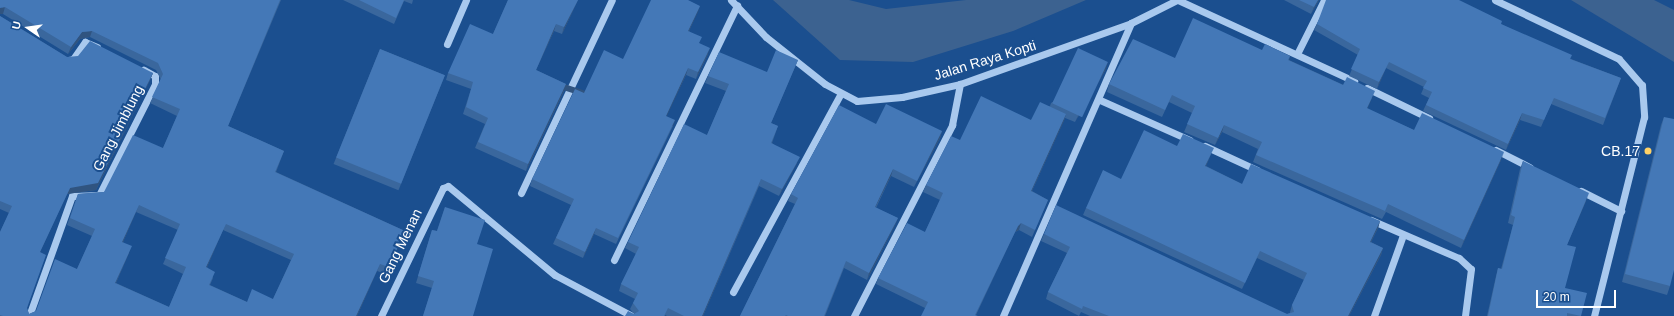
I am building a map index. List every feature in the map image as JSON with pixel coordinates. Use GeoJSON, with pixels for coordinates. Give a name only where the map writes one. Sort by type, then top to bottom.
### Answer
{"type":"FeatureCollection","features":[{"type":"Feature","properties":{"kind":"street"},"geometry":{"type":"LineString","coordinates":[[447,44],[466,0]]}},
{"type":"Feature","properties":{"kind":"street"},"geometry":{"type":"LineString","coordinates":[[521,193],[612,0]]}},
{"type":"Feature","properties":{"kind":"street"},"geometry":{"type":"LineString","coordinates":[[1178,0],[1297,54],[1440,123]]}},
{"type":"Feature","properties":{"kind":"street","name":"Jalan Raya Kopti"},"geometry":{"type":"LineString","coordinates":[[734,2],[766,37],[840,95],[857,101],[879,101],[960,84],[1131,23],[1178,0]]}},
{"type":"Feature","properties":{"kind":"street"},"geometry":{"type":"LineString","coordinates":[[1297,54],[1324,0]]}},
{"type":"Feature","properties":{"kind":"street"},"geometry":{"type":"LineString","coordinates":[[1495,0],[1619,59],[1642,85],[1644,117],[1594,316]]}},
{"type":"Feature","properties":{"kind":"street"},"geometry":{"type":"LineString","coordinates":[[614,260],[734,2]]}},
{"type":"Feature","properties":{"kind":"street"},"geometry":{"type":"LineString","coordinates":[[1006,315],[1051,205],[1100,100],[1131,23]]}},
{"type":"Feature","properties":{"kind":"street"},"geometry":{"type":"LineString","coordinates":[[61,56],[73,59],[85,42],[107,52]]}},
{"type":"Feature","properties":{"kind":"street","name":"Gang Jimblung"},"geometry":{"type":"LineString","coordinates":[[29,316],[72,196],[99,195],[155,84],[155,76],[133,64]]}},
{"type":"Feature","properties":{"kind":"street"},"geometry":{"type":"LineString","coordinates":[[854,316],[952,125],[960,84]]}},
{"type":"Feature","properties":{"kind":"street"},"geometry":{"type":"LineString","coordinates":[[733,292],[840,95]]}},
{"type":"Feature","properties":{"kind":"street"},"geometry":{"type":"LineString","coordinates":[[1100,100],[1266,174]]}},
{"type":"Feature","properties":{"kind":"street"},"geometry":{"type":"LineString","coordinates":[[1490,148],[1541,172]]}},
{"type":"Feature","properties":{"kind":"street","name":"Gang Menan"},"geometry":{"type":"LineString","coordinates":[[381,316],[443,188],[448,186],[570,286],[632,316]]}},
{"type":"Feature","properties":{"kind":"street"},"geometry":{"type":"LineString","coordinates":[[1569,186],[1621,211]]}},
{"type":"Feature","properties":{"kind":"street"},"geometry":{"type":"LineString","coordinates":[[1051,205],[1058,209]]}},
{"type":"Feature","properties":{"kind":"street"},"geometry":{"type":"LineString","coordinates":[[1360,215],[1459,258],[1471,269],[1465,316]]}},
{"type":"Feature","properties":{"kind":"street"},"geometry":{"type":"LineString","coordinates":[[1374,316],[1403,234]]}},
{"type":"Feature","properties":{"kind":"water"},"geometry":{"type":"Polygon","coordinates":[[[773,0],[849,0],[886,9],[966,0],[1086,0],[1013,31],[913,62],[840,60],[773,0]]]}},
{"type":"Feature","properties":{"kind":"water"},"geometry":{"type":"Polygon","coordinates":[[[1571,0],[1654,0],[1674,10],[1674,62],[1571,0]]]}},
{"type":"Feature","properties":{"kind":"building"},"geometry":{"type":"Polygon","coordinates":[[[0,0],[280,0],[228,126],[284,151],[275,172],[405,231],[389,267],[380,264],[356,316],[0,315],[0,232],[12,206],[0,201],[0,16],[67,57],[78,56],[90,41],[153,73],[98,183],[70,188],[40,252],[46,255],[27,308],[29,314],[36,311],[55,259],[77,269],[95,229],[70,218],[78,194],[104,192],[133,135],[163,148],[180,109],[152,97],[163,74],[158,63],[92,31],[82,32],[71,47],[5,7],[0,8],[0,0]],[[139,205],[122,242],[132,246],[115,283],[169,307],[186,267],[165,258],[180,224],[139,205]],[[226,224],[206,267],[215,272],[209,285],[247,302],[252,289],[273,299],[294,254],[226,224]]]}},
{"type":"Feature","properties":{"kind":"building"},"geometry":{"type":"Polygon","coordinates":[[[359,0],[404,0],[396,18],[359,0]]]}},
{"type":"Feature","properties":{"kind":"building"},"geometry":{"type":"Polygon","coordinates":[[[508,0],[578,0],[564,27],[556,24],[536,70],[566,84],[528,164],[478,142],[488,118],[466,107],[473,82],[448,73],[470,24],[493,34],[508,0]]]}},
{"type":"Feature","properties":{"kind":"building"},"geometry":{"type":"Polygon","coordinates":[[[651,0],[688,0],[700,6],[688,31],[702,37],[699,43],[710,48],[698,72],[688,68],[666,116],[675,120],[618,238],[596,228],[585,252],[556,238],[574,199],[532,179],[575,89],[584,93],[604,50],[623,59],[651,0]]]}},
{"type":"Feature","properties":{"kind":"building"},"geometry":{"type":"Polygon","coordinates":[[[1299,0],[1318,0],[1314,7],[1299,0]]]}},
{"type":"Feature","properties":{"kind":"building"},"geometry":{"type":"Polygon","coordinates":[[[1326,0],[1459,0],[1502,21],[1501,24],[1572,55],[1570,59],[1621,78],[1605,118],[1554,98],[1544,120],[1522,113],[1508,144],[1426,105],[1432,92],[1423,88],[1427,81],[1389,62],[1379,82],[1351,69],[1360,49],[1317,24],[1326,0]]]}},
{"type":"Feature","properties":{"kind":"building"},"geometry":{"type":"Polygon","coordinates":[[[1193,18],[1262,50],[1265,44],[1290,56],[1288,60],[1343,85],[1347,77],[1375,91],[1367,108],[1414,130],[1422,113],[1504,152],[1464,240],[1388,204],[1385,211],[1256,155],[1262,142],[1224,125],[1218,138],[1187,124],[1195,106],[1172,95],[1165,110],[1109,84],[1133,39],[1175,58],[1193,18]]]}},
{"type":"Feature","properties":{"kind":"building"},"geometry":{"type":"Polygon","coordinates":[[[1078,48],[1108,62],[1082,117],[1052,103],[1078,48]]]}},
{"type":"Feature","properties":{"kind":"building"},"geometry":{"type":"Polygon","coordinates":[[[380,49],[445,75],[401,184],[336,157],[380,49]]]}},
{"type":"Feature","properties":{"kind":"building"},"geometry":{"type":"Polygon","coordinates":[[[776,50],[798,60],[771,123],[778,126],[771,143],[800,157],[782,189],[761,179],[702,316],[684,316],[668,308],[664,316],[625,316],[628,311],[634,314],[639,311],[633,303],[638,293],[621,284],[639,247],[628,242],[684,124],[707,135],[729,84],[708,76],[719,52],[767,72],[776,50]]]}},
{"type":"Feature","properties":{"kind":"building"},"geometry":{"type":"Polygon","coordinates":[[[981,96],[1031,120],[1040,102],[1066,114],[1031,191],[1048,200],[1035,230],[1021,223],[1018,226],[975,315],[978,316],[921,316],[928,302],[878,278],[907,223],[925,232],[943,193],[926,185],[951,136],[960,140],[981,96]]]}},
{"type":"Feature","properties":{"kind":"building"},"geometry":{"type":"Polygon","coordinates":[[[886,104],[942,131],[917,181],[893,169],[875,207],[898,218],[869,273],[846,261],[824,316],[740,316],[798,198],[791,194],[839,105],[876,124],[886,104]]]}},
{"type":"Feature","properties":{"kind":"building"},"geometry":{"type":"Polygon","coordinates":[[[1664,117],[1674,119],[1674,270],[1670,286],[1625,274],[1664,117]]]}},
{"type":"Feature","properties":{"kind":"building"},"geometry":{"type":"Polygon","coordinates":[[[1144,130],[1177,146],[1183,134],[1214,148],[1205,166],[1242,184],[1251,164],[1380,221],[1370,242],[1383,248],[1348,316],[1109,316],[1083,306],[1082,309],[1048,292],[1070,247],[1044,234],[1056,205],[1287,314],[1294,312],[1292,305],[1307,273],[1260,251],[1245,283],[1086,208],[1103,170],[1121,179],[1144,130]]]}},
{"type":"Feature","properties":{"kind":"building"},"geometry":{"type":"Polygon","coordinates":[[[1523,161],[1589,193],[1567,245],[1576,247],[1565,288],[1587,293],[1581,316],[1567,313],[1567,316],[1488,316],[1498,268],[1502,269],[1515,217],[1511,215],[1523,161]]]}},
{"type":"Feature","properties":{"kind":"building"},"geometry":{"type":"Polygon","coordinates":[[[445,207],[485,220],[477,244],[493,249],[473,316],[423,316],[434,281],[418,276],[432,230],[437,231],[445,207]]]}},
{"type":"Feature","properties":{"kind":"place","name":"CB.17"},"geometry":{"type":"Point","coordinates":[1648,151]}}]}
